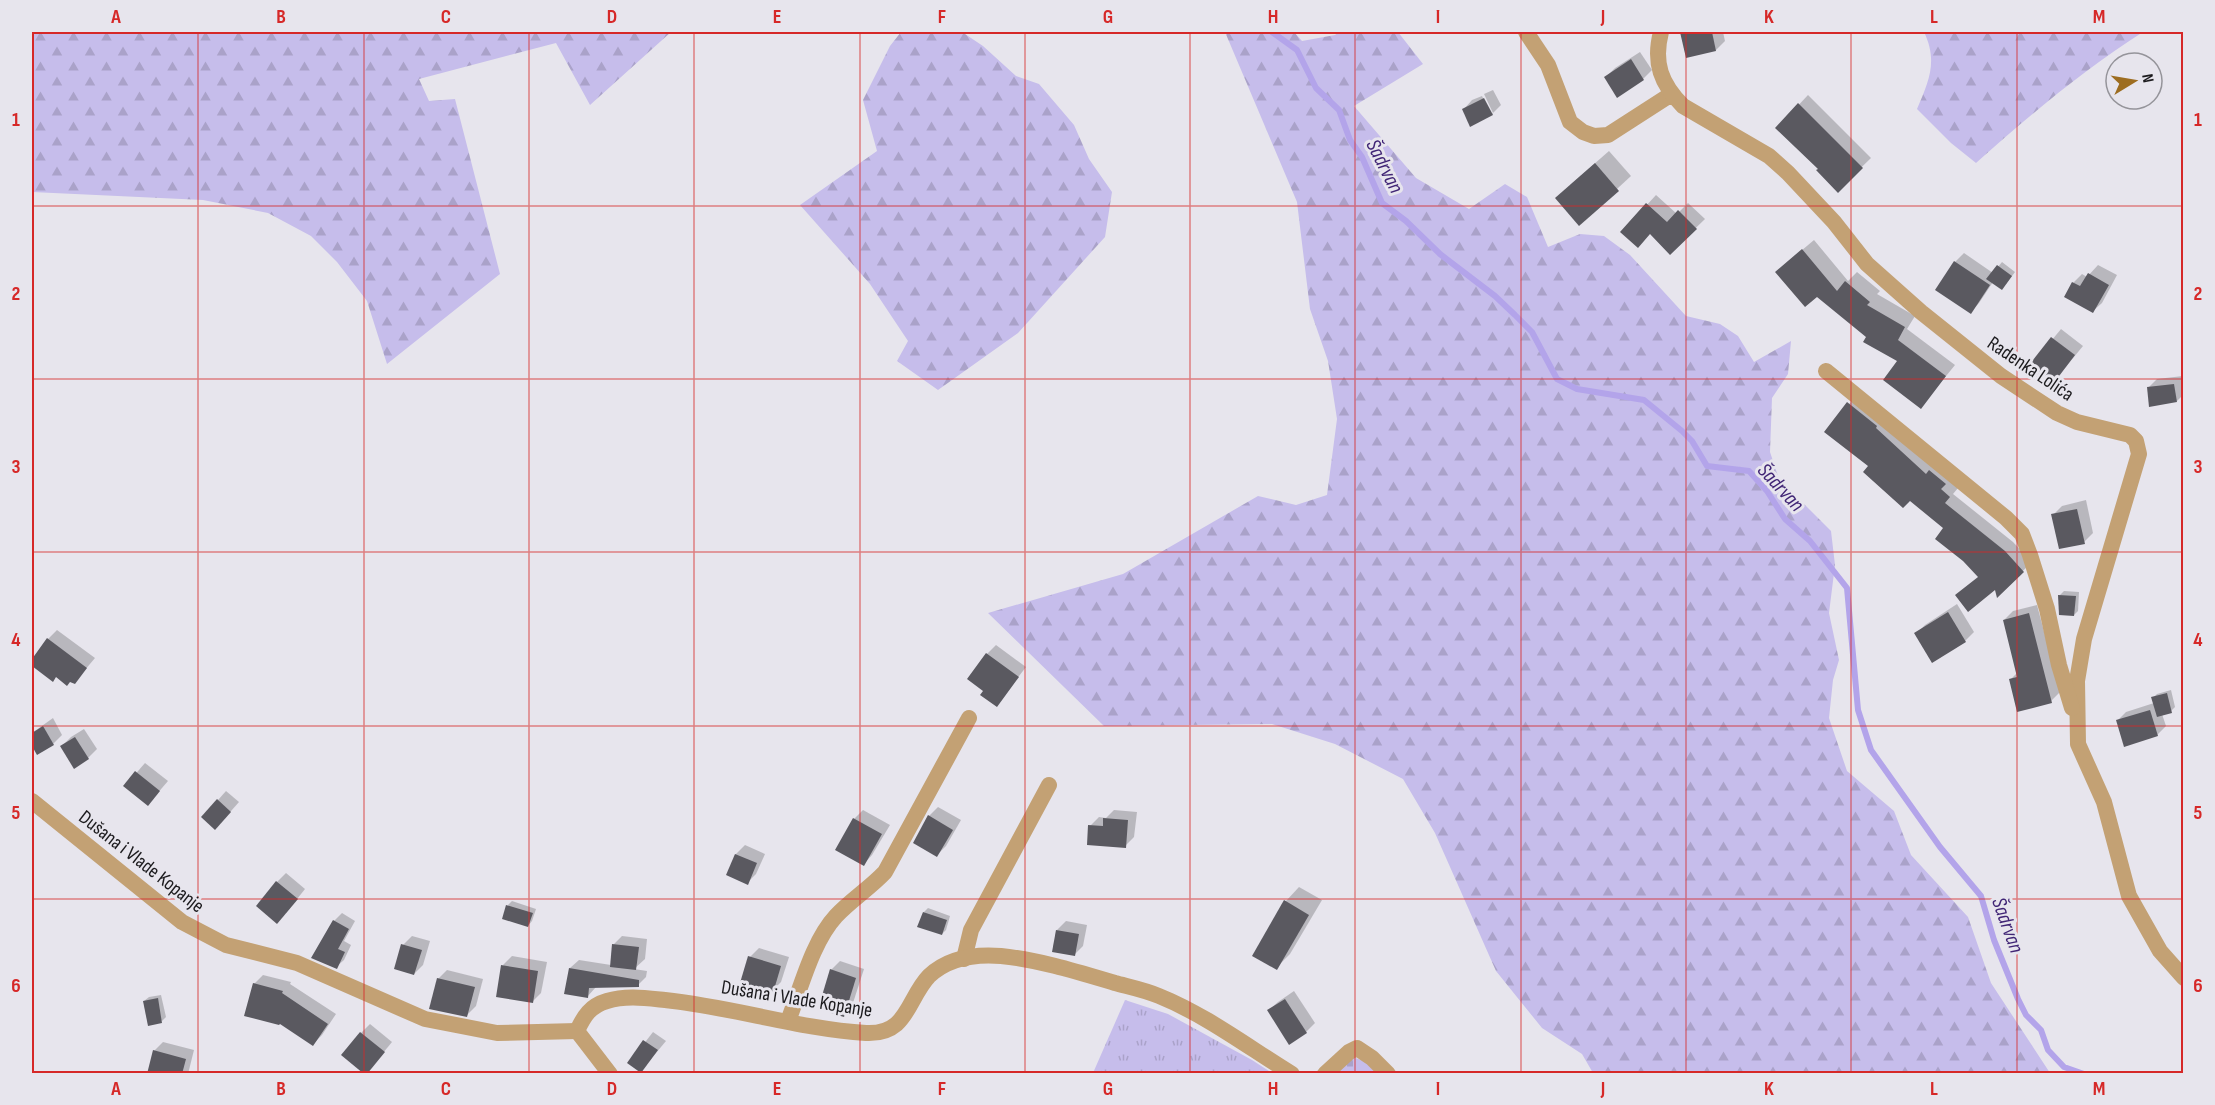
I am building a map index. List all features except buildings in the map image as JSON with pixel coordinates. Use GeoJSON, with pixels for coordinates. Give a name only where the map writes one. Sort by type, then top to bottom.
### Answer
{"type":"FeatureCollection","features":[{"type":"Feature","properties":{"kind":"street"},"geometry":{"type":"LineString","coordinates":[[1526,32],[1548,65],[1570,122],[1583,132],[1594,136],[1608,135],[1667,97],[1673,97]]}},
{"type":"Feature","properties":{"kind":"street","name":"Radenka Lolića"},"geometry":{"type":"LineString","coordinates":[[1661,32],[1658,50],[1659,65],[1667,89],[1673,97],[1683,106],[1769,156],[1834,222],[1867,264],[1921,312],[2001,376],[2057,413],[2077,422],[2130,435],[2136,441],[2139,454],[2079,661],[2078,744],[2104,802],[2129,896],[2160,951],[2184,978]]}},
{"type":"Feature","properties":{"kind":"street"},"geometry":{"type":"LineString","coordinates":[[1826,371],[2006,518],[2022,534],[2039,581],[2078,726]]}},
{"type":"Feature","properties":{"kind":"street"},"geometry":{"type":"LineString","coordinates":[[788,1021],[821,936],[843,909],[885,872],[969,718]]}},
{"type":"Feature","properties":{"kind":"street"},"geometry":{"type":"LineString","coordinates":[[964,959],[971,930],[1049,785]]}},
{"type":"Feature","properties":{"kind":"street","name":"Dušana i Vlade Kopanje"},"geometry":{"type":"LineString","coordinates":[[32,801],[182,922],[226,945],[297,963],[425,1019],[497,1033],[576,1031],[586,1012],[607,1001],[625,997],[702,1004],[788,1021],[868,1033],[888,1030],[896,1025],[908,1011],[928,977],[952,960],[999,956],[1044,963],[1160,996],[1207,1021],[1292,1074]]}},
{"type":"Feature","properties":{"kind":"street"},"geometry":{"type":"LineString","coordinates":[[576,1031],[610,1074]]}},
{"type":"Feature","properties":{"kind":"street"},"geometry":{"type":"LineString","coordinates":[[1325,1074],[1348,1052],[1357,1048],[1372,1058],[1388,1074]]}},
{"type":"Feature","properties":{"kind":"green space"},"geometry":{"type":"Polygon","coordinates":[[[32,32],[671,32],[590,105],[556,43],[419,79],[429,101],[455,99],[500,274],[387,364],[367,301],[337,262],[311,236],[268,213],[203,200],[32,192],[32,32]]]}},
{"type":"Feature","properties":{"kind":"green space"},"geometry":{"type":"Polygon","coordinates":[[[901,32],[962,32],[983,46],[1016,76],[1039,84],[1074,125],[1089,159],[1112,192],[1105,237],[1018,333],[938,390],[897,361],[908,341],[870,284],[800,205],[877,151],[863,100],[890,46],[901,32]]]}},
{"type":"Feature","properties":{"kind":"green space"},"geometry":{"type":"Polygon","coordinates":[[[1225,32],[1294,32],[1302,41],[1335,35],[1339,32],[1398,32],[1423,64],[1354,106],[1416,178],[1469,209],[1505,184],[1527,197],[1548,247],[1580,234],[1604,236],[1630,255],[1686,316],[1720,324],[1738,336],[1754,362],[1791,341],[1788,374],[1772,398],[1770,452],[1779,479],[1831,531],[1835,565],[1829,613],[1839,660],[1833,680],[1829,718],[1847,771],[1894,811],[1911,855],[1968,917],[1991,983],[2050,1073],[1593,1073],[1582,1054],[1542,1028],[1496,971],[1435,833],[1403,779],[1335,744],[1272,724],[1104,726],[988,613],[1123,574],[1258,496],[1296,505],[1327,495],[1337,419],[1328,361],[1310,309],[1297,202],[1225,32]]]}},
{"type":"Feature","properties":{"kind":"green space"},"geometry":{"type":"Polygon","coordinates":[[[1924,32],[2143,32],[2115,51],[2104,51],[2104,59],[2057,94],[1976,163],[1951,143],[1917,109],[1930,71],[1928,42],[1924,32]]]}},
{"type":"Feature","properties":{"kind":"green space"},"geometry":{"type":"Polygon","coordinates":[[[1125,1000],[1168,1014],[1272,1073],[1093,1073],[1125,1000]]]}},
{"type":"Feature","properties":{"kind":"green space"},"geometry":{"type":"Polygon","coordinates":[[[1353,1057],[1369,1063],[1380,1074],[1336,1074],[1353,1057]]]}},
{"type":"Feature","properties":{"kind":"waterway","name":"Šadrvan"},"geometry":{"type":"LineString","coordinates":[[1272,32],[1297,50],[1316,88],[1339,110],[1350,140],[1362,157],[1382,203],[1406,221],[1440,254],[1495,296],[1532,332],[1557,379],[1577,389],[1644,400],[1692,441],[1707,466],[1749,471],[1767,491],[1785,519],[1810,541],[1847,588],[1858,710],[1871,750],[1940,847],[1981,896],[1994,940],[2018,999],[2026,1015],[2041,1030],[2048,1050],[2064,1067],[2084,1074]]}}]}
